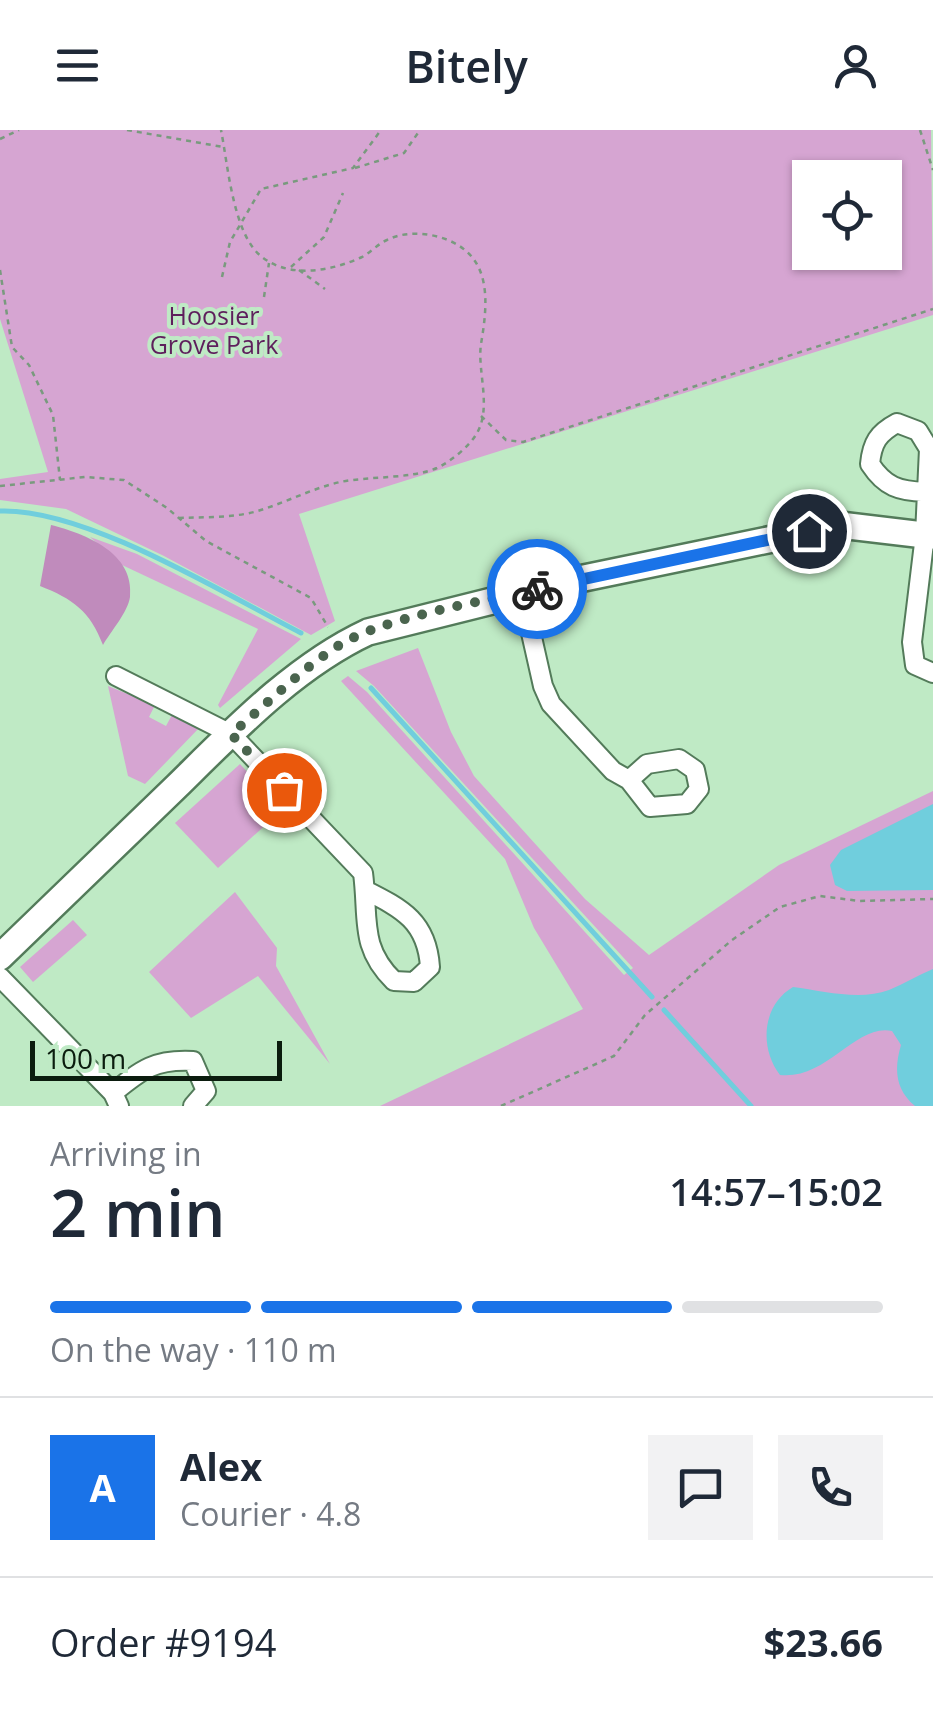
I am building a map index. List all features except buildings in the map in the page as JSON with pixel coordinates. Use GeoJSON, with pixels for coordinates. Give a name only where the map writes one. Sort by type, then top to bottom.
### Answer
{"type":"FeatureCollection","features":[{"type":"Feature","properties":{"kind":"street"},"geometry":{"type":"LineString","coordinates":[[925,492],[929,536],[926,603],[912,642],[914,666],[933,672]]}},
{"type":"Feature","properties":{"kind":"street"},"geometry":{"type":"LineString","coordinates":[[0,957],[231,734],[340,645],[394,624],[522,593],[840,525],[929,536]]}},
{"type":"Feature","properties":{"kind":"street"},"geometry":{"type":"LineString","coordinates":[[522,593],[543,686],[551,704],[613,770],[628,780]]}},
{"type":"Feature","properties":{"kind":"street"},"geometry":{"type":"LineString","coordinates":[[116,676],[231,734],[363,874],[365,934],[378,966],[394,982],[414,982],[430,967],[428,943],[415,922],[396,906],[365,890]]}},
{"type":"Feature","properties":{"kind":"street"},"geometry":{"type":"LineString","coordinates":[[0,977],[116,1099],[136,1074],[164,1060],[194,1062],[206,1091],[193,1106]]}},
{"type":"Feature","properties":{"kind":"path"},"geometry":{"type":"LineString","coordinates":[[0,140],[18,130]]}},
{"type":"Feature","properties":{"kind":"path"},"geometry":{"type":"LineString","coordinates":[[126,130],[224,147]]}},
{"type":"Feature","properties":{"kind":"path"},"geometry":{"type":"LineString","coordinates":[[179,518],[254,512],[336,483],[438,467],[477,433],[481,415],[484,384],[479,355],[486,296],[481,272],[466,251],[443,239],[415,233],[388,239],[366,255],[337,268],[298,269],[269,261],[250,244],[241,226],[221,130]]}},
{"type":"Feature","properties":{"kind":"path"},"geometry":{"type":"LineString","coordinates":[[353,168],[381,130]]}},
{"type":"Feature","properties":{"kind":"path"},"geometry":{"type":"LineString","coordinates":[[222,277],[230,242],[261,189],[404,153],[419,130]]}},
{"type":"Feature","properties":{"kind":"path"},"geometry":{"type":"LineString","coordinates":[[920,130],[933,170]]}},
{"type":"Feature","properties":{"kind":"path"},"geometry":{"type":"LineString","coordinates":[[290,268],[324,237],[343,193]]}},
{"type":"Feature","properties":{"kind":"path"},"geometry":{"type":"LineString","coordinates":[[264,297],[269,261]]}},
{"type":"Feature","properties":{"kind":"path"},"geometry":{"type":"LineString","coordinates":[[298,269],[325,289]]}},
{"type":"Feature","properties":{"kind":"path"},"geometry":{"type":"LineString","coordinates":[[0,270],[12,347],[28,365],[53,415],[60,480]]}},
{"type":"Feature","properties":{"kind":"path"},"geometry":{"type":"LineString","coordinates":[[481,415],[506,440],[523,442],[933,309]]}},
{"type":"Feature","properties":{"kind":"path"},"geometry":{"type":"LineString","coordinates":[[0,486],[85,477],[124,480],[206,541],[311,598],[340,645]]}},
{"type":"Feature","properties":{"kind":"path"},"geometry":{"type":"LineString","coordinates":[[501,1106],[614,1056],[645,1015],[732,940],[780,907],[820,896],[860,901],[933,899]]}},
{"type":"Feature","properties":{"kind":"green space","name":"Hoosier Grove Park"},"geometry":{"type":"Polygon","coordinates":[[[0,130],[931,130],[933,315],[299,514],[335,621],[311,635],[164,556],[66,509],[0,500],[0,479],[48,472],[0,319],[0,130]]]}},
{"type":"Feature","properties":{"kind":"green space"},"geometry":{"type":"Polygon","coordinates":[[[90,537],[137,554],[301,639],[220,708],[218,705],[258,629],[122,565],[90,537]]]}},
{"type":"Feature","properties":{"kind":"green space"},"geometry":{"type":"Polygon","coordinates":[[[418,648],[451,732],[474,776],[585,899],[649,955],[779,865],[933,791],[933,1106],[380,1106],[583,1009],[534,928],[505,859],[341,681],[348,676],[367,692],[624,975],[633,968],[356,671],[418,648]]]}},
{"type":"Feature","properties":{"kind":"green space"},"geometry":{"type":"Polygon","coordinates":[[[108,686],[155,705],[149,717],[166,726],[173,713],[200,727],[145,784],[128,776],[108,686]]]}},
{"type":"Feature","properties":{"kind":"green space"},"geometry":{"type":"Polygon","coordinates":[[[240,764],[282,810],[218,868],[175,823],[240,764]]]}},
{"type":"Feature","properties":{"kind":"green space"},"geometry":{"type":"Polygon","coordinates":[[[235,892],[277,948],[276,966],[330,1064],[258,976],[191,1018],[149,972],[235,892]]]}},
{"type":"Feature","properties":{"kind":"green space"},"geometry":{"type":"Polygon","coordinates":[[[73,920],[87,935],[33,982],[20,967],[73,920]]]}},
{"type":"Feature","properties":{"kind":"shaded area"},"geometry":{"type":"Polygon","coordinates":[[[51,525],[93,540],[125,568],[129,603],[103,645],[79,608],[40,586],[51,525]]]}},
{"type":"Feature","properties":{"kind":"water"},"geometry":{"type":"Polygon","coordinates":[[[933,804],[933,890],[847,891],[835,885],[830,865],[841,850],[933,804]]]}},
{"type":"Feature","properties":{"kind":"water"},"geometry":{"type":"Polygon","coordinates":[[[933,969],[933,1106],[915,1106],[903,1093],[897,1070],[901,1045],[892,1031],[866,1035],[812,1069],[780,1075],[769,1052],[767,1028],[775,1005],[793,987],[866,995],[889,990],[933,969]]]}},
{"type":"Feature","properties":{"kind":"waterway"},"geometry":{"type":"LineString","coordinates":[[0,511],[72,523],[112,538],[301,633]]}},
{"type":"Feature","properties":{"kind":"waterway"},"geometry":{"type":"LineString","coordinates":[[371,688],[652,997]]}},
{"type":"Feature","properties":{"kind":"waterway"},"geometry":{"type":"LineString","coordinates":[[664,1010],[751,1106]]}},
{"type":"Feature","properties":{"kind":"way so far"},"geometry":{"type":"LineString","coordinates":[[284,790],[231,734],[315,663],[368,632],[537,589]]}},
{"type":"Feature","properties":{"kind":"route"},"geometry":{"type":"LineString","coordinates":[[537,589],[809,531]]}}]}
